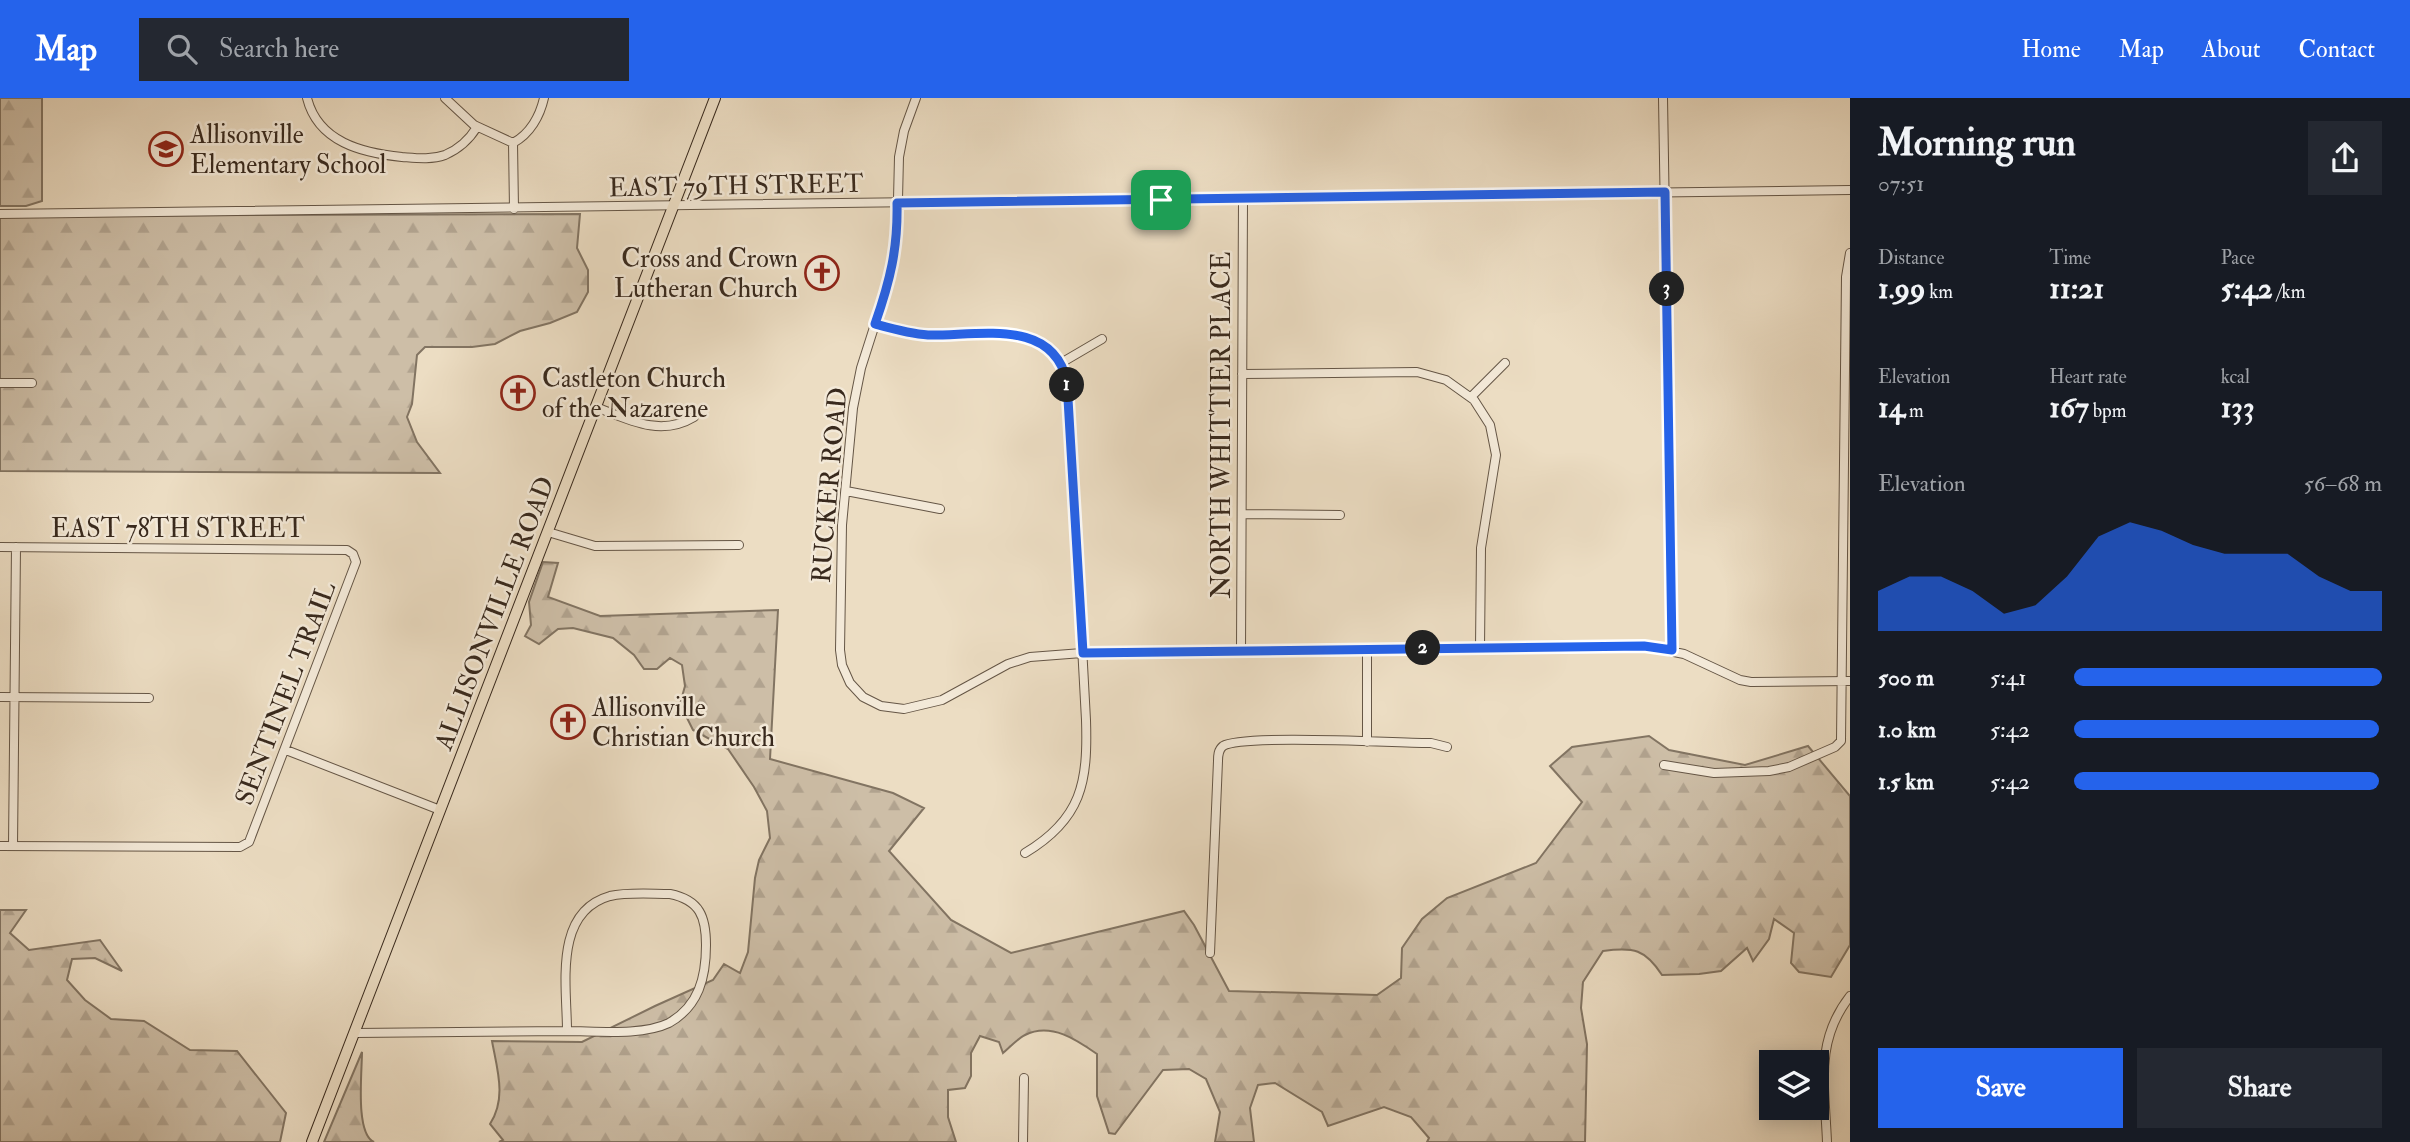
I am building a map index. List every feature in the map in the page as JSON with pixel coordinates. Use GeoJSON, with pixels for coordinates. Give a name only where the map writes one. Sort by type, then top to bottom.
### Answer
{"type":"FeatureCollection","features":[{"type":"Feature","properties":{"kind":"main road","name":"ALLISONVILLE ROAD"},"geometry":{"type":"LineString","coordinates":[[312,1142],[716,98]]}},
{"type":"Feature","properties":{"kind":"street"},"geometry":{"type":"LineString","coordinates":[[307,98],[316,120],[334,138],[351,147],[377,154],[423,158],[445,155],[462,145],[477,127]]}},
{"type":"Feature","properties":{"kind":"street"},"geometry":{"type":"LineString","coordinates":[[445,98],[477,127],[513,144]]}},
{"type":"Feature","properties":{"kind":"street"},"geometry":{"type":"LineString","coordinates":[[514,209],[513,144],[533,125],[544,98]]}},
{"type":"Feature","properties":{"kind":"street","name":"RUCKER ROAD"},"geometry":{"type":"LineString","coordinates":[[916,98],[901,146],[894,263],[854,401],[842,525],[840,650],[844,673],[863,697],[881,706],[904,709],[942,700],[1018,661],[1045,654],[1083,653]]}},
{"type":"Feature","properties":{"kind":"street"},"geometry":{"type":"LineString","coordinates":[[1663,98],[1672,650]]}},
{"type":"Feature","properties":{"kind":"street","name":"EAST 79TH STREET"},"geometry":{"type":"LineString","coordinates":[[0,214],[1850,190]]}},
{"type":"Feature","properties":{"kind":"street","name":"NORTH WHITTIER PLACE"},"geometry":{"type":"LineString","coordinates":[[1241,651],[1244,199]]}},
{"type":"Feature","properties":{"kind":"street"},"geometry":{"type":"LineString","coordinates":[[1664,765],[1714,773],[1777,770],[1839,745],[1847,681],[1846,277],[1850,253]]}},
{"type":"Feature","properties":{"kind":"street"},"geometry":{"type":"LineString","coordinates":[[875,324],[924,335],[1024,336],[1045,345],[1061,363],[1067,382],[1087,756],[1084,780],[1065,820],[1052,834],[1025,853]]}},
{"type":"Feature","properties":{"kind":"street"},"geometry":{"type":"LineString","coordinates":[[1061,363],[1102,339]]}},
{"type":"Feature","properties":{"kind":"street"},"geometry":{"type":"LineString","coordinates":[[1471,397],[1505,363]]}},
{"type":"Feature","properties":{"kind":"street"},"geometry":{"type":"LineString","coordinates":[[1242,374],[1417,372],[1446,380],[1471,397],[1488,422],[1496,455],[1481,548],[1480,648]]}},
{"type":"Feature","properties":{"kind":"street"},"geometry":{"type":"LineString","coordinates":[[0,383],[32,383]]}},
{"type":"Feature","properties":{"kind":"street"},"geometry":{"type":"LineString","coordinates":[[596,407],[651,426],[679,424],[694,416]]}},
{"type":"Feature","properties":{"kind":"street"},"geometry":{"type":"LineString","coordinates":[[846,491],[940,509]]}},
{"type":"Feature","properties":{"kind":"street"},"geometry":{"type":"LineString","coordinates":[[1242,514],[1340,515]]}},
{"type":"Feature","properties":{"kind":"street"},"geometry":{"type":"LineString","coordinates":[[548,533],[595,546],[738,545]]}},
{"type":"Feature","properties":{"kind":"street","name":"EAST 78TH STREET"},"geometry":{"type":"LineString","coordinates":[[0,547],[347,550],[354,556]]}},
{"type":"Feature","properties":{"kind":"street"},"geometry":{"type":"LineString","coordinates":[[0,846],[13,846],[16,547]]}},
{"type":"Feature","properties":{"kind":"street","name":"SENTINEL TRAIL"},"geometry":{"type":"LineString","coordinates":[[13,846],[240,847],[248,844],[355,565],[354,556]]}},
{"type":"Feature","properties":{"kind":"street"},"geometry":{"type":"LineString","coordinates":[[1083,653],[1644,646],[1672,650],[1740,680],[1751,682],[1847,681]]}},
{"type":"Feature","properties":{"kind":"street"},"geometry":{"type":"LineString","coordinates":[[1367,649],[1367,742]]}},
{"type":"Feature","properties":{"kind":"street"},"geometry":{"type":"LineString","coordinates":[[0,696],[149,698]]}},
{"type":"Feature","properties":{"kind":"street"},"geometry":{"type":"LineString","coordinates":[[1210,953],[1219,751],[1224,746],[1262,741],[1435,743],[1447,747]]}},
{"type":"Feature","properties":{"kind":"street"},"geometry":{"type":"LineString","coordinates":[[286,750],[440,810]]}},
{"type":"Feature","properties":{"kind":"street"},"geometry":{"type":"LineString","coordinates":[[355,1033],[567,1031],[649,1029],[670,1022],[683,1013],[698,993],[705,970],[705,926],[695,905],[670,894],[618,895],[598,901],[585,910],[568,941],[567,1031]]}},
{"type":"Feature","properties":{"kind":"street"},"geometry":{"type":"LineString","coordinates":[[1827,1142],[1825,1046],[1835,1017],[1850,996]]}},
{"type":"Feature","properties":{"kind":"street"},"geometry":{"type":"LineString","coordinates":[[1023,1142],[1024,1078]]}},
{"type":"Feature","properties":{"kind":"green space"},"geometry":{"type":"Polygon","coordinates":[[[0,98],[42,98],[42,201],[26,206],[0,206],[0,98]]]}},
{"type":"Feature","properties":{"kind":"green space"},"geometry":{"type":"Polygon","coordinates":[[[580,214],[577,248],[588,270],[588,292],[577,312],[520,331],[495,344],[425,347],[417,355],[412,404],[407,417],[417,442],[440,473],[0,471],[0,216],[580,214]]]}},
{"type":"Feature","properties":{"kind":"green space"},"geometry":{"type":"Polygon","coordinates":[[[543,562],[558,563],[548,597],[600,616],[778,610],[770,759],[893,793],[924,808],[889,851],[951,920],[1011,953],[1184,911],[1229,991],[1377,995],[1401,978],[1402,948],[1422,919],[1447,898],[1536,863],[1582,802],[1550,766],[1572,747],[1649,736],[1669,750],[1745,765],[1808,746],[1850,796],[1850,945],[1831,977],[1799,972],[1791,963],[1794,933],[1774,919],[1769,939],[1753,961],[1747,948],[1721,971],[1662,975],[1650,960],[1638,952],[1623,949],[1603,951],[1583,982],[1581,1008],[1587,1044],[1585,1142],[1427,1142],[1429,1138],[1411,1117],[1384,1107],[1328,1126],[1322,1112],[1275,1083],[1258,1085],[1250,1108],[1254,1142],[1215,1142],[1220,1112],[1206,1079],[1189,1069],[1163,1070],[1115,1134],[1109,1133],[1097,1096],[1097,1054],[1063,1034],[1044,1031],[1025,1035],[1003,1053],[999,1042],[980,1036],[971,1053],[971,1076],[965,1088],[948,1090],[948,1117],[956,1142],[499,1142],[503,1140],[490,1124],[499,1094],[492,1041],[582,1042],[713,980],[724,964],[740,973],[748,952],[759,860],[770,838],[767,811],[728,749],[693,730],[680,704],[685,686],[682,665],[670,658],[657,669],[644,669],[634,655],[613,638],[573,628],[558,629],[539,644],[525,636],[531,625],[529,602],[543,562]]]}},
{"type":"Feature","properties":{"kind":"green space"},"geometry":{"type":"Polygon","coordinates":[[[0,910],[26,910],[10,933],[29,950],[100,940],[122,971],[95,958],[72,959],[67,980],[85,1000],[111,1019],[144,1021],[190,1050],[237,1051],[286,1113],[280,1142],[0,1142],[0,910]]]}},
{"type":"Feature","properties":{"kind":"green space"},"geometry":{"type":"Polygon","coordinates":[[[362,1052],[362,1115],[368,1137],[374,1142],[324,1142],[362,1052]]]}},
{"type":"Feature","properties":{"kind":"place","name":"Allisonville Elementary School"},"geometry":{"type":"Point","coordinates":[166,149]}},
{"type":"Feature","properties":{"kind":"place","name":"Cross and Crown Lutheran Church"},"geometry":{"type":"Point","coordinates":[822,273]}},
{"type":"Feature","properties":{"kind":"place","name":"Castleton Church of the Nazarene"},"geometry":{"type":"Point","coordinates":[518,393]}},
{"type":"Feature","properties":{"kind":"place","name":"Allisonville Christian Church"},"geometry":{"type":"Point","coordinates":[568,722]}},
{"type":"Feature","properties":{"kind":"route"},"geometry":{"type":"LineString","coordinates":[[1665,192],[1672,650],[1644,646],[1083,653],[1067,382],[1059,359],[1045,345],[1024,336],[924,335],[901,332],[875,324],[894,263],[897,203],[1161,200],[1665,192]]}}]}
